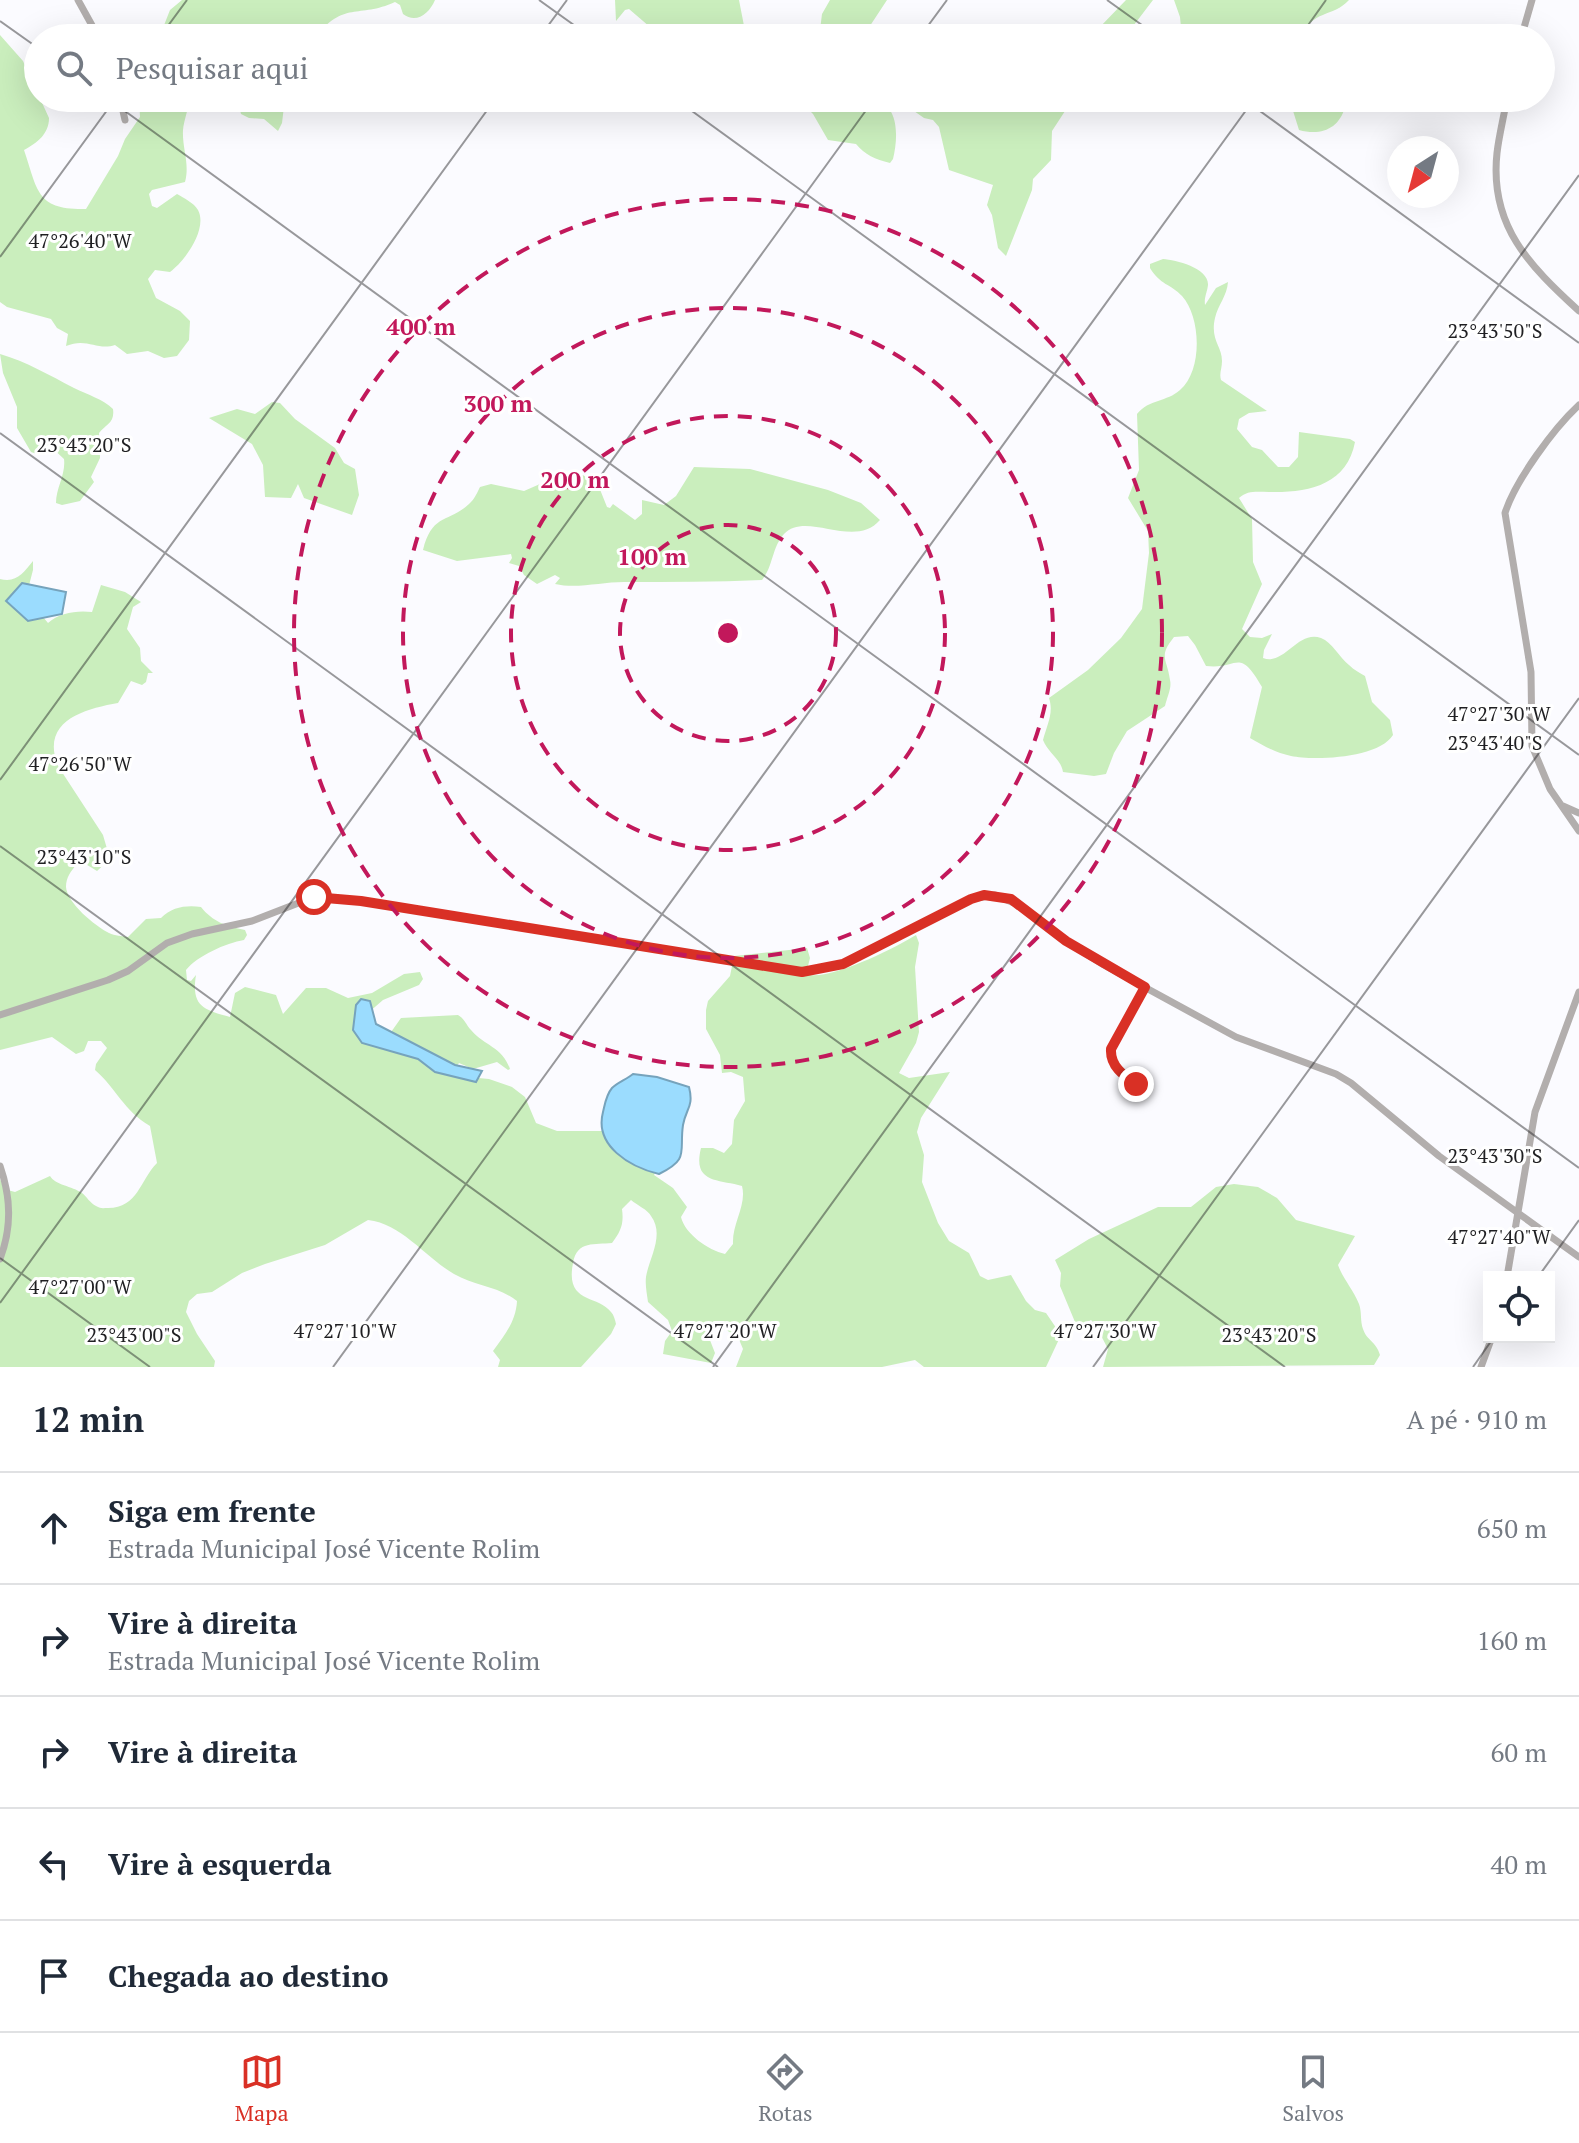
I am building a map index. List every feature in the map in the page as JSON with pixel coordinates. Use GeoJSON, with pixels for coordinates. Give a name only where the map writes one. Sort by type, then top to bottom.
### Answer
{"type":"FeatureCollection","features":[{"type":"Feature","properties":{"kind":"street"},"geometry":{"type":"LineString","coordinates":[[78,0],[91,24]]}},
{"type":"Feature","properties":{"kind":"street"},"geometry":{"type":"LineString","coordinates":[[1525,24],[1532,0]]}},
{"type":"Feature","properties":{"kind":"street"},"geometry":{"type":"LineString","coordinates":[[123,112],[125,120]]}},
{"type":"Feature","properties":{"kind":"street"},"geometry":{"type":"LineString","coordinates":[[1504,112],[1497,154],[1497,183],[1506,222],[1525,258],[1579,311]]}},
{"type":"Feature","properties":{"kind":"street"},"geometry":{"type":"LineString","coordinates":[[1579,405],[1561,423],[1510,498],[1505,513],[1531,672],[1532,746],[1550,789],[1579,831]]}},
{"type":"Feature","properties":{"kind":"street"},"geometry":{"type":"LineString","coordinates":[[1562,805],[1579,813]]}},
{"type":"Feature","properties":{"kind":"street"},"geometry":{"type":"LineString","coordinates":[[0,1015],[108,980],[128,971],[167,943],[269,916],[314,897],[361,901],[802,972],[843,964],[971,899],[995,895],[1021,906],[1066,941],[1236,1037],[1336,1074],[1351,1083],[1439,1156],[1579,1257]]}},
{"type":"Feature","properties":{"kind":"street"},"geometry":{"type":"LineString","coordinates":[[1136,1084],[1116,1068],[1111,1049],[1145,987]]}},
{"type":"Feature","properties":{"kind":"street"},"geometry":{"type":"LineString","coordinates":[[1508,1271],[1535,1112],[1579,992]]}},
{"type":"Feature","properties":{"kind":"street"},"geometry":{"type":"LineString","coordinates":[[0,1166],[7,1188],[10,1215],[0,1259]]}},
{"type":"Feature","properties":{"kind":"street"},"geometry":{"type":"LineString","coordinates":[[1481,1367],[1490,1343]]}},
{"type":"Feature","properties":{"kind":"green space"},"geometry":{"type":"Polygon","coordinates":[[[182,0],[435,0],[426,13],[417,18],[403,14],[400,5],[395,2],[343,14],[328,24],[164,24],[170,10],[182,0]]]}},
{"type":"Feature","properties":{"kind":"green space"},"geometry":{"type":"Polygon","coordinates":[[[615,0],[739,0],[744,24],[646,24],[629,9],[616,21],[615,0]]]}},
{"type":"Feature","properties":{"kind":"green space"},"geometry":{"type":"Polygon","coordinates":[[[830,0],[887,0],[871,24],[821,24],[822,14],[830,0]]]}},
{"type":"Feature","properties":{"kind":"green space"},"geometry":{"type":"Polygon","coordinates":[[[1126,0],[1153,0],[1135,24],[1103,24],[1126,0]]]}},
{"type":"Feature","properties":{"kind":"green space"},"geometry":{"type":"Polygon","coordinates":[[[1174,0],[1349,0],[1310,24],[1181,24],[1174,0]]]}},
{"type":"Feature","properties":{"kind":"green space"},"geometry":{"type":"Polygon","coordinates":[[[0,35],[24,63],[24,112],[46,112],[49,118],[47,129],[41,137],[24,150],[37,187],[48,202],[86,209],[140,117],[140,112],[187,112],[183,130],[187,169],[185,182],[152,190],[149,194],[152,206],[157,208],[177,194],[198,210],[200,226],[182,260],[170,272],[155,270],[148,279],[156,298],[180,311],[190,321],[189,340],[177,356],[164,358],[148,351],[127,354],[115,345],[80,343],[66,346],[68,334],[57,328],[51,319],[7,307],[0,302],[0,35]]]}},
{"type":"Feature","properties":{"kind":"green space"},"geometry":{"type":"Polygon","coordinates":[[[283,112],[278,131],[264,119],[241,114],[283,112]]]}},
{"type":"Feature","properties":{"kind":"green space"},"geometry":{"type":"Polygon","coordinates":[[[811,112],[891,112],[896,142],[893,159],[890,163],[867,154],[856,144],[828,140],[811,112]]]}},
{"type":"Feature","properties":{"kind":"green space"},"geometry":{"type":"Polygon","coordinates":[[[915,112],[1064,112],[1052,131],[1051,160],[1033,179],[1032,190],[1006,256],[998,248],[987,205],[993,185],[949,170],[939,127],[933,120],[915,112]]]}},
{"type":"Feature","properties":{"kind":"green space"},"geometry":{"type":"Polygon","coordinates":[[[1293,112],[1343,112],[1334,126],[1328,129],[1315,132],[1299,130],[1293,112]]]}},
{"type":"Feature","properties":{"kind":"green space"},"geometry":{"type":"Polygon","coordinates":[[[1163,259],[1183,263],[1203,274],[1208,285],[1205,305],[1216,288],[1228,282],[1214,326],[1222,364],[1220,378],[1267,411],[1249,413],[1239,419],[1237,429],[1252,447],[1262,450],[1278,467],[1289,467],[1298,457],[1299,432],[1355,442],[1344,468],[1324,484],[1298,491],[1249,493],[1239,498],[1252,519],[1253,562],[1262,584],[1242,629],[1250,637],[1262,638],[1272,634],[1263,658],[1278,657],[1313,637],[1329,643],[1346,662],[1365,676],[1372,702],[1390,720],[1393,735],[1375,749],[1330,758],[1302,757],[1280,753],[1250,738],[1262,687],[1242,663],[1206,666],[1188,636],[1174,637],[1166,649],[1170,689],[1165,706],[1127,731],[1106,774],[1094,776],[1063,772],[1043,740],[1050,714],[1049,698],[1088,670],[1121,638],[1142,609],[1149,553],[1148,531],[1128,498],[1139,470],[1137,414],[1180,390],[1193,370],[1197,343],[1188,305],[1150,268],[1150,264],[1163,259]]]}},
{"type":"Feature","properties":{"kind":"green space"},"geometry":{"type":"Polygon","coordinates":[[[0,354],[38,369],[113,409],[111,420],[99,433],[100,458],[91,477],[94,482],[80,501],[62,505],[56,503],[64,459],[49,445],[37,454],[31,452],[17,428],[17,407],[3,373],[0,354]]]}},
{"type":"Feature","properties":{"kind":"green space"},"geometry":{"type":"Polygon","coordinates":[[[272,402],[280,403],[295,419],[335,448],[344,463],[355,469],[359,495],[352,515],[304,498],[298,484],[291,498],[265,497],[263,465],[252,444],[209,418],[237,409],[255,414],[272,402]]]}},
{"type":"Feature","properties":{"kind":"green space"},"geometry":{"type":"Polygon","coordinates":[[[694,467],[750,469],[828,490],[861,503],[880,520],[869,528],[857,531],[805,526],[793,528],[780,539],[762,580],[572,586],[555,584],[560,578],[555,575],[537,584],[524,575],[519,566],[509,563],[511,554],[457,561],[423,550],[436,524],[462,510],[480,487],[491,484],[524,491],[556,477],[583,475],[599,487],[607,507],[613,504],[635,520],[642,514],[642,500],[664,505],[676,496],[694,467]]]}},
{"type":"Feature","properties":{"kind":"green space"},"geometry":{"type":"Polygon","coordinates":[[[33,561],[27,593],[48,623],[68,613],[92,612],[101,585],[125,592],[141,602],[133,607],[127,629],[140,648],[141,661],[153,673],[148,673],[142,685],[131,681],[118,703],[92,709],[68,720],[55,738],[58,766],[103,835],[110,859],[97,871],[84,863],[77,864],[69,874],[66,883],[68,893],[83,913],[109,933],[128,937],[146,919],[161,918],[175,909],[190,906],[201,907],[220,923],[245,930],[247,935],[244,940],[212,951],[186,970],[187,980],[191,981],[196,975],[195,994],[201,1005],[230,1017],[235,993],[245,987],[276,995],[283,1014],[306,988],[326,988],[348,998],[372,993],[404,974],[420,972],[423,979],[419,985],[383,1000],[368,1013],[384,1042],[401,1018],[458,1015],[476,1035],[502,1055],[510,1069],[497,1062],[473,1069],[459,1063],[457,1066],[468,1077],[489,1079],[512,1087],[525,1097],[536,1123],[557,1131],[608,1131],[659,1165],[654,1175],[673,1188],[687,1207],[681,1217],[687,1229],[718,1252],[725,1254],[733,1244],[743,1200],[742,1186],[704,1174],[699,1160],[701,1148],[713,1148],[724,1153],[732,1144],[734,1120],[745,1101],[743,1077],[731,1072],[722,1073],[720,1055],[706,1029],[706,1010],[708,1001],[730,976],[734,956],[807,948],[810,958],[806,974],[816,975],[845,969],[916,935],[919,943],[915,967],[919,1032],[899,1073],[909,1078],[950,1072],[921,1118],[917,1132],[924,1155],[922,1182],[938,1223],[949,1241],[969,1253],[980,1276],[988,1280],[1011,1275],[1026,1301],[1035,1310],[1046,1313],[1061,1335],[1046,1367],[924,1367],[915,1360],[882,1367],[736,1367],[743,1349],[738,1337],[716,1324],[706,1330],[715,1353],[711,1363],[663,1354],[665,1341],[672,1331],[668,1320],[648,1302],[646,1283],[657,1231],[650,1214],[631,1200],[622,1209],[621,1227],[612,1243],[588,1245],[578,1250],[575,1256],[572,1276],[578,1292],[605,1306],[616,1324],[611,1334],[581,1367],[498,1367],[500,1360],[493,1351],[512,1321],[517,1301],[454,1274],[403,1234],[368,1220],[325,1245],[242,1273],[212,1292],[197,1294],[189,1301],[186,1312],[215,1361],[214,1367],[0,1367],[0,1179],[4,1189],[15,1192],[50,1176],[82,1193],[96,1206],[118,1207],[132,1198],[157,1163],[150,1126],[133,1113],[95,1070],[107,1048],[101,1041],[88,1041],[84,1051],[76,1054],[52,1037],[0,1050],[0,579],[15,578],[33,561]]]}},
{"type":"Feature","properties":{"kind":"green space"},"geometry":{"type":"Polygon","coordinates":[[[1234,1184],[1258,1187],[1277,1198],[1296,1220],[1355,1236],[1338,1265],[1359,1304],[1365,1333],[1380,1355],[1374,1365],[1103,1367],[1108,1349],[1091,1320],[1082,1325],[1075,1322],[1060,1286],[1061,1273],[1055,1260],[1089,1239],[1158,1207],[1191,1207],[1216,1187],[1234,1184]]]}},
{"type":"Feature","properties":{"kind":"water"},"geometry":{"type":"Polygon","coordinates":[[[22,583],[66,592],[62,614],[28,621],[6,601],[22,583]]]}},
{"type":"Feature","properties":{"kind":"water"},"geometry":{"type":"Polygon","coordinates":[[[361,999],[370,1001],[376,1024],[455,1065],[482,1071],[476,1082],[435,1072],[418,1059],[362,1043],[353,1030],[356,1005],[361,999]]]}},
{"type":"Feature","properties":{"kind":"water"},"geometry":{"type":"Polygon","coordinates":[[[633,1074],[657,1077],[689,1087],[690,1103],[683,1125],[681,1154],[675,1164],[659,1174],[626,1160],[609,1145],[604,1135],[603,1112],[608,1094],[614,1086],[633,1074]]]}},
{"type":"Feature","properties":{"kind":"route"},"geometry":{"type":"LineString","coordinates":[[314,897],[361,901],[802,972],[843,964],[971,899],[995,895],[1011,899],[1066,941],[1145,987],[1111,1049],[1116,1068],[1136,1084]]}}]}
